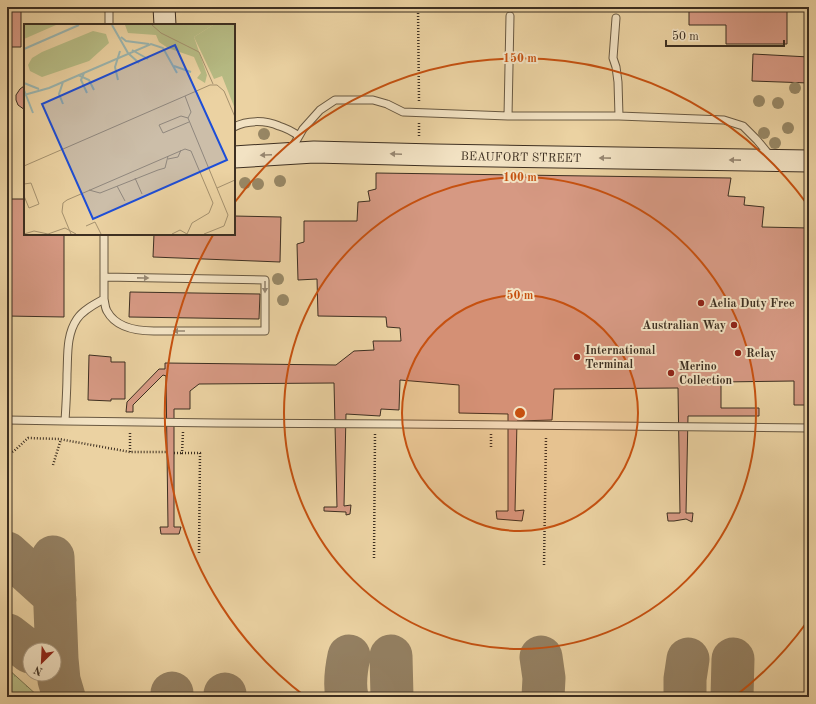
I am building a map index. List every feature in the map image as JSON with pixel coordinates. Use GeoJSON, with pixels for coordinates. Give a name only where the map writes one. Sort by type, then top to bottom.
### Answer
{"type":"FeatureCollection","features":[{"type":"Feature","properties":{"kind":"street"},"geometry":{"type":"LineString","coordinates":[[164,7],[165,24]]}},
{"type":"Feature","properties":{"kind":"street","name":"BEAUFORT STREET"},"geometry":{"type":"LineString","coordinates":[[235,157],[314,152],[809,161]]}},
{"type":"Feature","properties":{"kind":"lane"},"geometry":{"type":"LineString","coordinates":[[108,24],[109,7]]}},
{"type":"Feature","properties":{"kind":"lane"},"geometry":{"type":"LineString","coordinates":[[508,116],[510,16]]}},
{"type":"Feature","properties":{"kind":"lane"},"geometry":{"type":"LineString","coordinates":[[616,18],[613,58],[618,82],[619,116]]}},
{"type":"Feature","properties":{"kind":"lane"},"geometry":{"type":"LineString","coordinates":[[288,154],[303,129],[320,110],[335,100],[372,100],[387,104],[403,112],[419,113],[508,116],[619,116],[724,120],[743,126],[774,160]]}},
{"type":"Feature","properties":{"kind":"lane"},"geometry":{"type":"LineString","coordinates":[[235,126],[241,123],[259,122],[278,125],[299,136]]}},
{"type":"Feature","properties":{"kind":"lane"},"geometry":{"type":"LineString","coordinates":[[104,235],[104,277],[104,299],[106,310],[117,322],[131,329],[143,331],[265,331],[265,280],[104,277]]}},
{"type":"Feature","properties":{"kind":"lane"},"geometry":{"type":"LineString","coordinates":[[65,421],[69,342],[73,327],[81,314],[104,299]]}},
{"type":"Feature","properties":{"kind":"lane"},"geometry":{"type":"LineString","coordinates":[[7,420],[809,428]]}},
{"type":"Feature","properties":{"kind":"path"},"geometry":{"type":"LineString","coordinates":[[418,7],[418,155]]}},
{"type":"Feature","properties":{"kind":"path"},"geometry":{"type":"LineString","coordinates":[[182,453],[183,422]]}},
{"type":"Feature","properties":{"kind":"path"},"geometry":{"type":"LineString","coordinates":[[374,558],[375,424]]}},
{"type":"Feature","properties":{"kind":"path"},"geometry":{"type":"LineString","coordinates":[[544,565],[546,425]]}},
{"type":"Feature","properties":{"kind":"path"},"geometry":{"type":"LineString","coordinates":[[7,455],[14,451],[28,438],[61,439],[130,452],[167,452]]}},
{"type":"Feature","properties":{"kind":"path"},"geometry":{"type":"LineString","coordinates":[[53,465],[61,439]]}},
{"type":"Feature","properties":{"kind":"path"},"geometry":{"type":"LineString","coordinates":[[174,453],[200,453],[199,554]]}},
{"type":"Feature","properties":{"kind":"green space"},"geometry":{"type":"Polygon","coordinates":[[[7,668],[39,697],[7,697],[7,668]]]}},
{"type":"Feature","properties":{"kind":"building"},"geometry":{"type":"Polygon","coordinates":[[[7,7],[21,7],[21,47],[7,47],[7,7]]]}},
{"type":"Feature","properties":{"kind":"building"},"geometry":{"type":"Polygon","coordinates":[[[689,7],[787,7],[787,44],[726,44],[726,25],[689,25],[689,7]]]}},
{"type":"Feature","properties":{"kind":"building"},"geometry":{"type":"Polygon","coordinates":[[[753,54],[809,57],[809,83],[752,81],[753,54]]]}},
{"type":"Feature","properties":{"kind":"building"},"geometry":{"type":"Polygon","coordinates":[[[7,82],[10,82],[9,131],[7,131],[7,82]]]}},
{"type":"Feature","properties":{"kind":"building"},"geometry":{"type":"Polygon","coordinates":[[[24,86],[24,109],[18,105],[16,100],[16,95],[24,86]]]}},
{"type":"Feature","properties":{"kind":"building","name":"International Terminal"},"geometry":{"type":"Polygon","coordinates":[[[376,173],[731,178],[728,196],[745,197],[744,205],[764,207],[762,227],[809,228],[809,405],[794,405],[794,381],[721,382],[721,408],[759,408],[759,416],[688,416],[686,513],[693,513],[692,522],[686,519],[668,521],[667,513],[680,513],[678,388],[554,389],[552,420],[517,421],[515,511],[524,510],[522,521],[497,519],[496,511],[508,511],[508,414],[459,413],[459,385],[400,380],[399,410],[381,409],[380,416],[346,414],[344,506],[351,505],[350,514],[346,515],[346,512],[324,511],[324,507],[337,507],[334,383],[199,384],[190,391],[190,409],[174,409],[174,527],[181,527],[179,534],[161,534],[160,527],[168,527],[166,376],[163,375],[133,405],[133,412],[126,412],[127,402],[159,369],[165,369],[165,363],[336,365],[354,351],[374,350],[373,341],[401,341],[400,328],[387,327],[386,317],[318,316],[317,279],[298,280],[297,244],[304,242],[304,221],[357,221],[358,202],[370,201],[368,191],[376,189],[376,173]]]}},
{"type":"Feature","properties":{"kind":"building"},"geometry":{"type":"Polygon","coordinates":[[[7,199],[24,199],[24,235],[64,235],[64,317],[7,316],[7,199]]]}},
{"type":"Feature","properties":{"kind":"building"},"geometry":{"type":"Polygon","coordinates":[[[235,216],[281,217],[280,262],[153,257],[154,235],[235,235],[235,216]]]}},
{"type":"Feature","properties":{"kind":"building"},"geometry":{"type":"Polygon","coordinates":[[[130,292],[260,294],[259,319],[129,317],[130,292]]]}},
{"type":"Feature","properties":{"kind":"building"},"geometry":{"type":"Polygon","coordinates":[[[89,355],[111,357],[111,362],[125,362],[125,399],[111,399],[111,401],[88,400],[89,355]]]}},
{"type":"Feature","properties":{"kind":"taxiway"},"geometry":{"type":"LineString","coordinates":[[7,553],[49,591],[55,600]]}},
{"type":"Feature","properties":{"kind":"taxiway"},"geometry":{"type":"LineString","coordinates":[[53,557],[57,659],[59,680],[64,697]]}},
{"type":"Feature","properties":{"kind":"taxiway"},"geometry":{"type":"LineString","coordinates":[[8,635],[22,646]]}},
{"type":"Feature","properties":{"kind":"taxiway"},"geometry":{"type":"LineString","coordinates":[[347,697],[346,676],[349,656]]}},
{"type":"Feature","properties":{"kind":"taxiway"},"geometry":{"type":"LineString","coordinates":[[391,656],[392,697]]}},
{"type":"Feature","properties":{"kind":"taxiway"},"geometry":{"type":"LineString","coordinates":[[541,657],[544,678],[543,697]]}},
{"type":"Feature","properties":{"kind":"taxiway"},"geometry":{"type":"LineString","coordinates":[[685,697],[685,679],[688,659]]}},
{"type":"Feature","properties":{"kind":"taxiway"},"geometry":{"type":"LineString","coordinates":[[732,697],[733,659]]}},
{"type":"Feature","properties":{"kind":"place","name":"Aelia Duty Free"},"geometry":{"type":"Point","coordinates":[701,303]}},
{"type":"Feature","properties":{"kind":"place","name":"Australian Way"},"geometry":{"type":"Point","coordinates":[734,325]}},
{"type":"Feature","properties":{"kind":"place","name":"Relay"},"geometry":{"type":"Point","coordinates":[738,353]}},
{"type":"Feature","properties":{"kind":"place","name":"International Terminal"},"geometry":{"type":"Point","coordinates":[577,357]}},
{"type":"Feature","properties":{"kind":"place","name":"Merino Collection"},"geometry":{"type":"Point","coordinates":[671,373]}}]}
